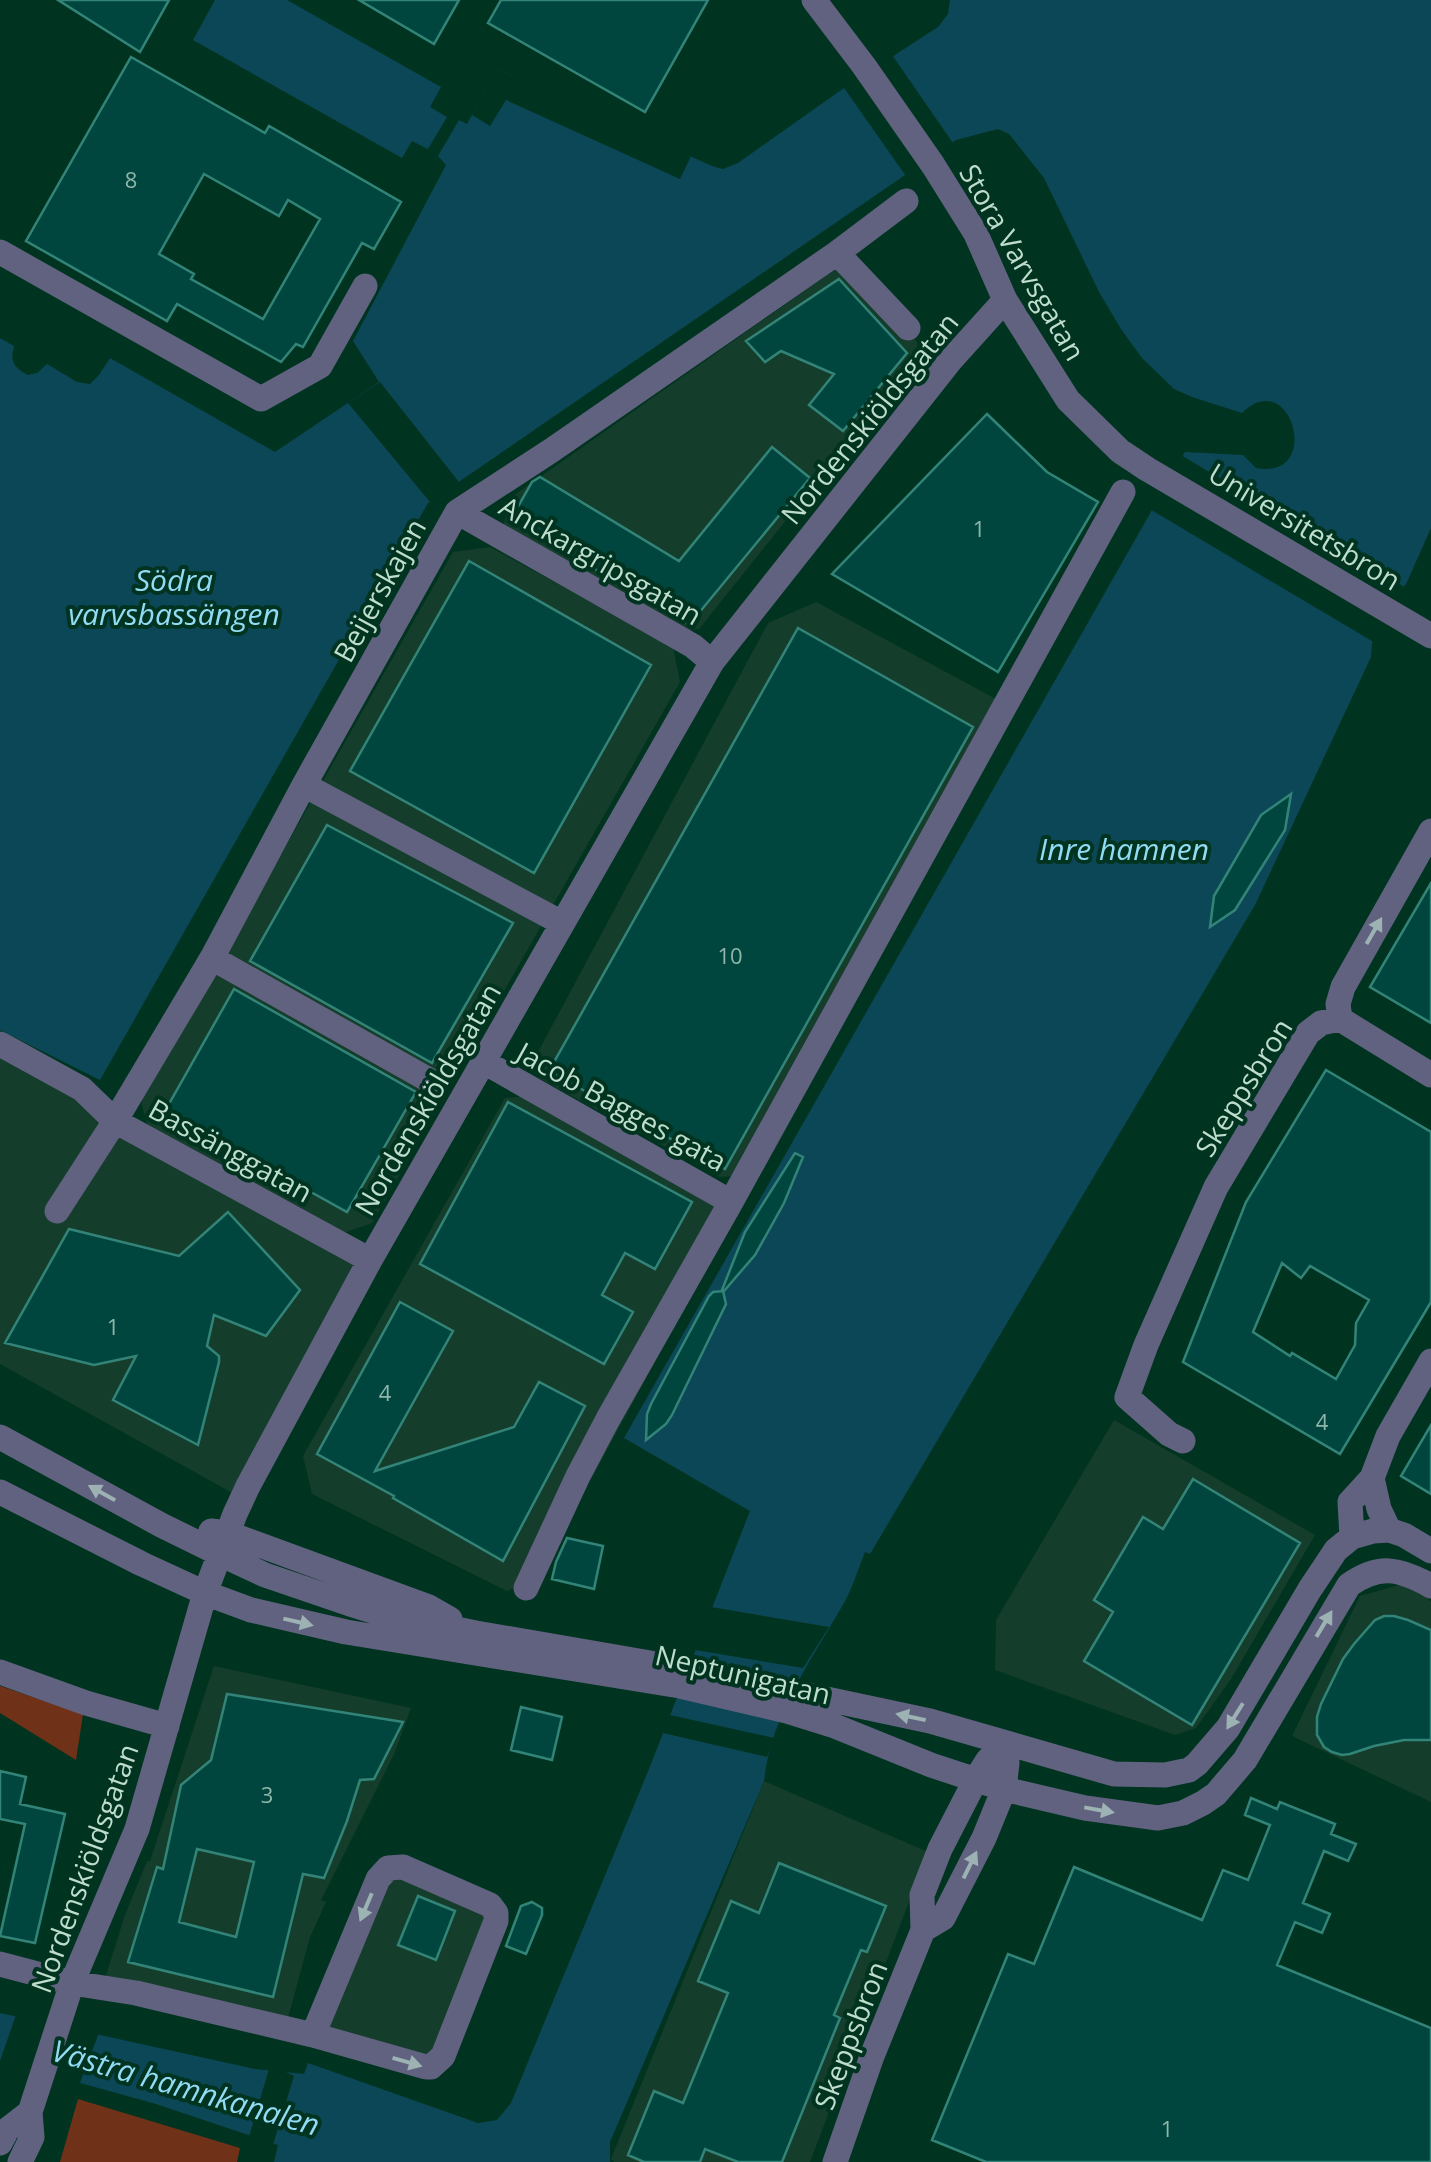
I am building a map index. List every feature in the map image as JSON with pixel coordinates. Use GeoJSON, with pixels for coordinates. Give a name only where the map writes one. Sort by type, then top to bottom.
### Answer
{"type":"FeatureCollection","features":[{"type":"Feature","properties":{"kind":"street","name":"Stora Varvsgatan"},"geometry":{"type":"LineString","coordinates":[[814,0],[933,165],[976,234],[1005,300],[1068,400],[1120,451],[1154,473]]}},
{"type":"Feature","properties":{"kind":"street","name":"Beijerskajen"},"geometry":{"type":"LineString","coordinates":[[56,1212],[115,1122],[212,958],[457,512],[838,253],[906,201]]}},
{"type":"Feature","properties":{"kind":"street"},"geometry":{"type":"LineString","coordinates":[[838,253],[908,328]]}},
{"type":"Feature","properties":{"kind":"street"},"geometry":{"type":"LineString","coordinates":[[7,256],[261,399],[320,366],[365,286]]}},
{"type":"Feature","properties":{"kind":"street","name":"Nordenskiöldsgatan"},"geometry":{"type":"LineString","coordinates":[[20,2162],[32,2137],[30,2112],[72,1983],[137,1828],[205,1593],[248,1486],[370,1260],[712,662],[950,361],[1005,300]]}},
{"type":"Feature","properties":{"kind":"street","name":"Universitetsbron"},"geometry":{"type":"LineString","coordinates":[[1154,473],[1431,636]]}},
{"type":"Feature","properties":{"kind":"street"},"geometry":{"type":"LineString","coordinates":[[526,1588],[578,1476],[1124,492]]}},
{"type":"Feature","properties":{"kind":"street","name":"Anckargripsgatan"},"geometry":{"type":"LineString","coordinates":[[457,512],[692,646],[712,662]]}},
{"type":"Feature","properties":{"kind":"street"},"geometry":{"type":"LineString","coordinates":[[304,785],[562,923]]}},
{"type":"Feature","properties":{"kind":"street"},"geometry":{"type":"LineString","coordinates":[[1431,831],[1343,987],[1338,1004],[1340,1019],[1431,1075]]}},
{"type":"Feature","properties":{"kind":"street"},"geometry":{"type":"LineString","coordinates":[[212,958],[436,1084]]}},
{"type":"Feature","properties":{"kind":"street","name":"Skeppsbron"},"geometry":{"type":"LineString","coordinates":[[1183,1442],[1127,1397],[1216,1187],[1308,1033],[1321,1023],[1340,1019]]}},
{"type":"Feature","properties":{"kind":"street","name":"Bassänggatan"},"geometry":{"type":"LineString","coordinates":[[0,1044],[82,1089],[115,1122],[370,1260]]}},
{"type":"Feature","properties":{"kind":"street","name":"Jacob Bagges gata"},"geometry":{"type":"LineString","coordinates":[[484,1062],[731,1202]]}},
{"type":"Feature","properties":{"kind":"street"},"geometry":{"type":"LineString","coordinates":[[1371,1533],[1350,1502],[1372,1478],[1388,1436],[1431,1361]]}},
{"type":"Feature","properties":{"kind":"street","name":"Neptunigatan"},"geometry":{"type":"LineString","coordinates":[[0,1437],[165,1527],[224,1543],[265,1576],[386,1615],[790,1702],[947,1726],[1114,1774],[1165,1775],[1197,1764],[1228,1728],[1336,1550],[1371,1533]]}},
{"type":"Feature","properties":{"kind":"street"},"geometry":{"type":"LineString","coordinates":[[1371,1533],[1380,1509],[1372,1478]]}},
{"type":"Feature","properties":{"kind":"street","name":"Neptunigatan"},"geometry":{"type":"LineString","coordinates":[[0,1492],[134,1560],[252,1610],[346,1632],[682,1678]]}},
{"type":"Feature","properties":{"kind":"street"},"geometry":{"type":"LineString","coordinates":[[1371,1533],[1404,1535],[1431,1550]]}},
{"type":"Feature","properties":{"kind":"street","name":"Neptunigatan"},"geometry":{"type":"LineString","coordinates":[[790,1702],[832,1725],[1004,1790],[1074,1806],[1158,1818],[1203,1804],[1244,1760],[1349,1586],[1366,1573],[1380,1570],[1399,1571],[1431,1586]]}},
{"type":"Feature","properties":{"kind":"street"},"geometry":{"type":"LineString","coordinates":[[0,1672],[86,1704],[167,1726]]}},
{"type":"Feature","properties":{"kind":"street","name":"Skeppsbron"},"geometry":{"type":"LineString","coordinates":[[836,2162],[872,2056],[923,1930],[922,1895],[940,1850],[976,1779],[1005,1743]]}},
{"type":"Feature","properties":{"kind":"street","name":"Skeppsbron"},"geometry":{"type":"LineString","coordinates":[[923,1930],[943,1918],[984,1838],[1004,1790],[1005,1743]]}},
{"type":"Feature","properties":{"kind":"street"},"geometry":{"type":"LineString","coordinates":[[0,1964],[313,2035],[426,2067],[443,2056],[496,1920],[490,1904],[402,1866],[388,1868],[378,1879],[313,2035]]}},
{"type":"Feature","properties":{"kind":"street"},"geometry":{"type":"LineString","coordinates":[[0,2143],[8,2130],[30,2112]]}},
{"type":"Feature","properties":{"kind":"shaded area"},"geometry":{"type":"Polygon","coordinates":[[[836,269],[855,279],[918,343],[911,364],[699,629],[680,631],[503,528],[510,498],[836,269]]]}},
{"type":"Feature","properties":{"kind":"shaded area"},"geometry":{"type":"Polygon","coordinates":[[[490,547],[673,647],[680,682],[372,1223],[340,1234],[148,1128],[141,1101],[453,552],[490,547]]]}},
{"type":"Feature","properties":{"kind":"shaded area"},"geometry":{"type":"Polygon","coordinates":[[[816,602],[996,699],[756,1175],[720,1177],[539,1078],[537,1054],[768,623],[816,602]]]}},
{"type":"Feature","properties":{"kind":"shaded area"},"geometry":{"type":"Polygon","coordinates":[[[0,1044],[361,1261],[236,1495],[0,1364],[0,1044]]]}},
{"type":"Feature","properties":{"kind":"shaded area"},"geometry":{"type":"Polygon","coordinates":[[[534,1096],[717,1203],[727,1230],[537,1578],[507,1591],[312,1494],[303,1456],[505,1098],[534,1096]]]}},
{"type":"Feature","properties":{"kind":"shaded area"},"geometry":{"type":"Polygon","coordinates":[[[1114,1420],[1315,1535],[1231,1679],[1196,1728],[1175,1735],[995,1670],[996,1620],[1114,1420]]]}},
{"type":"Feature","properties":{"kind":"shaded area"},"geometry":{"type":"Polygon","coordinates":[[[1403,1584],[1431,1601],[1431,1802],[1292,1736],[1360,1596],[1403,1584]]]}},
{"type":"Feature","properties":{"kind":"shaded area"},"geometry":{"type":"Polygon","coordinates":[[[214,1666],[411,1708],[395,1752],[321,1900],[326,1902],[310,1937],[285,2029],[102,1988],[125,1915],[150,1861],[214,1666]]]}},
{"type":"Feature","properties":{"kind":"shaded area"},"geometry":{"type":"Polygon","coordinates":[[[0,1686],[83,1714],[76,1760],[0,1713],[0,1686]]]}},
{"type":"Feature","properties":{"kind":"shaded area"},"geometry":{"type":"Polygon","coordinates":[[[764,1781],[928,1852],[810,2162],[614,2162],[611,2159],[764,1781]]]}},
{"type":"Feature","properties":{"kind":"shaded area"},"geometry":{"type":"Polygon","coordinates":[[[390,1873],[492,1915],[430,2057],[321,2030],[390,1873]]]}},
{"type":"Feature","properties":{"kind":"shaded area"},"geometry":{"type":"Polygon","coordinates":[[[78,2099],[240,2148],[237,2162],[60,2162],[78,2099]]]}},
{"type":"Feature","properties":{"kind":"water"},"geometry":{"type":"Polygon","coordinates":[[[215,0],[287,0],[441,87],[430,107],[447,117],[428,149],[412,141],[402,158],[193,40],[215,0]]]}},
{"type":"Feature","properties":{"kind":"water"},"geometry":{"type":"Polygon","coordinates":[[[950,0],[1431,0],[1431,528],[1407,582],[1372,643],[1371,657],[1255,905],[870,1554],[865,1552],[847,1597],[795,1688],[775,1733],[764,1781],[610,2142],[610,2162],[274,2162],[278,2145],[156,2104],[37,2071],[0,2068],[0,2013],[255,2069],[304,2074],[308,2063],[478,2123],[497,2120],[511,2103],[750,1511],[624,1438],[1185,452],[1243,455],[1256,468],[1277,467],[1289,458],[1294,443],[1293,427],[1286,412],[1274,403],[1259,402],[1242,413],[1174,389],[1142,358],[1121,329],[1044,178],[1009,134],[998,129],[956,140],[428,503],[100,1080],[0,1030],[0,338],[14,346],[14,363],[27,375],[37,373],[47,364],[77,382],[90,384],[110,358],[275,452],[379,382],[353,341],[446,165],[438,156],[459,120],[467,124],[497,69],[723,169],[738,163],[938,27],[948,14],[950,0]]]}},
{"type":"Feature","properties":{"kind":"pier"},"geometry":{"type":"Polygon","coordinates":[[[890,52],[955,146],[908,179],[842,85],[890,52]]]}},
{"type":"Feature","properties":{"kind":"pier"},"geometry":{"type":"Polygon","coordinates":[[[497,69],[691,156],[680,179],[506,100],[490,126],[472,115],[497,69]]]}},
{"type":"Feature","properties":{"kind":"pier"},"geometry":{"type":"Polygon","coordinates":[[[380,382],[459,482],[430,502],[348,403],[380,382]]]}},
{"type":"Feature","properties":{"kind":"pier"},"geometry":{"type":"Polygon","coordinates":[[[1179,454],[1408,589],[1377,644],[1148,508],[1179,454]]]}},
{"type":"Feature","properties":{"kind":"pier"},"geometry":{"type":"Polygon","coordinates":[[[711,1607],[829,1627],[803,1668],[695,1650],[711,1607]]]}},
{"type":"Feature","properties":{"kind":"pier"},"geometry":{"type":"Polygon","coordinates":[[[670,1715],[774,1738],[767,1757],[663,1733],[670,1715]]]}},
{"type":"Feature","properties":{"kind":"pier"},"geometry":{"type":"Polygon","coordinates":[[[17,2012],[100,2030],[78,2088],[36,2076],[0,2073],[0,2061],[17,2012]]]}},
{"type":"Feature","properties":{"kind":"pier"},"geometry":{"type":"Polygon","coordinates":[[[269,2069],[294,2076],[272,2148],[248,2140],[269,2069]]]}},
{"type":"Feature","properties":{"kind":"building"},"geometry":{"type":"Polygon","coordinates":[[[58,0],[169,0],[140,52],[58,0]]]}},
{"type":"Feature","properties":{"kind":"building"},"geometry":{"type":"Polygon","coordinates":[[[359,0],[459,0],[434,44],[359,0]]]}},
{"type":"Feature","properties":{"kind":"building"},"geometry":{"type":"Polygon","coordinates":[[[501,0],[708,0],[645,112],[488,23],[501,0]]]}},
{"type":"Feature","properties":{"kind":"building"},"geometry":{"type":"Polygon","coordinates":[[[131,57],[265,133],[269,126],[401,202],[374,249],[362,243],[303,347],[296,344],[281,362],[177,304],[167,321],[26,241],[131,57]],[[204,174],[159,254],[194,274],[191,279],[263,319],[320,219],[288,200],[279,216],[204,174]]]}},
{"type":"Feature","properties":{"kind":"building"},"geometry":{"type":"Polygon","coordinates":[[[839,279],[907,353],[843,431],[809,405],[834,374],[781,351],[765,362],[746,341],[839,279]]]}},
{"type":"Feature","properties":{"kind":"building"},"geometry":{"type":"Polygon","coordinates":[[[987,414],[1047,472],[1098,502],[998,672],[832,574],[987,414]]]}},
{"type":"Feature","properties":{"kind":"building"},"geometry":{"type":"Polygon","coordinates":[[[772,447],[810,478],[689,625],[511,519],[532,482],[540,477],[679,561],[772,447]]]}},
{"type":"Feature","properties":{"kind":"building"},"geometry":{"type":"Polygon","coordinates":[[[469,561],[651,665],[534,873],[350,771],[469,561]]]}},
{"type":"Feature","properties":{"kind":"building"},"geometry":{"type":"Polygon","coordinates":[[[798,628],[973,727],[725,1169],[549,1071],[798,628]]]}},
{"type":"Feature","properties":{"kind":"building"},"geometry":{"type":"Polygon","coordinates":[[[1291,794],[1285,830],[1235,910],[1210,927],[1214,896],[1261,815],[1291,794]]]}},
{"type":"Feature","properties":{"kind":"building"},"geometry":{"type":"Polygon","coordinates":[[[327,825],[513,923],[432,1063],[250,961],[327,825]]]}},
{"type":"Feature","properties":{"kind":"building"},"geometry":{"type":"Polygon","coordinates":[[[1431,883],[1431,1023],[1370,987],[1431,883]]]}},
{"type":"Feature","properties":{"kind":"building"},"geometry":{"type":"Polygon","coordinates":[[[234,989],[416,1092],[347,1212],[165,1111],[234,989]]]}},
{"type":"Feature","properties":{"kind":"building"},"geometry":{"type":"Polygon","coordinates":[[[1326,1070],[1431,1132],[1431,1302],[1340,1454],[1183,1362],[1246,1202],[1326,1070]],[[1282,1263],[1253,1332],[1336,1379],[1355,1345],[1356,1323],[1369,1300],[1310,1266],[1301,1278],[1282,1263]]]}},
{"type":"Feature","properties":{"kind":"building"},"geometry":{"type":"Polygon","coordinates":[[[508,1102],[692,1202],[655,1269],[625,1253],[602,1295],[633,1312],[604,1364],[420,1264],[508,1102]]]}},
{"type":"Feature","properties":{"kind":"building"},"geometry":{"type":"Polygon","coordinates":[[[795,1153],[803,1157],[784,1203],[755,1255],[722,1290],[745,1232],[795,1153]]]}},
{"type":"Feature","properties":{"kind":"building"},"geometry":{"type":"Polygon","coordinates":[[[228,1212],[300,1290],[266,1336],[214,1315],[207,1346],[219,1356],[219,1362],[198,1445],[113,1400],[136,1356],[94,1365],[5,1343],[69,1229],[179,1256],[228,1212]]]}},
{"type":"Feature","properties":{"kind":"building"},"geometry":{"type":"Polygon","coordinates":[[[723,1291],[726,1304],[672,1415],[646,1440],[651,1404],[709,1296],[723,1291]]]}},
{"type":"Feature","properties":{"kind":"building"},"geometry":{"type":"Polygon","coordinates":[[[400,1302],[453,1331],[375,1471],[514,1427],[539,1382],[585,1406],[503,1561],[317,1454],[400,1302]]]}},
{"type":"Feature","properties":{"kind":"building"},"geometry":{"type":"Polygon","coordinates":[[[1431,1425],[1431,1494],[1401,1476],[1431,1425]]]}},
{"type":"Feature","properties":{"kind":"building"},"geometry":{"type":"Polygon","coordinates":[[[1193,1479],[1300,1543],[1192,1725],[1084,1661],[1113,1612],[1094,1600],[1143,1517],[1163,1529],[1193,1479]]]}},
{"type":"Feature","properties":{"kind":"building"},"geometry":{"type":"Polygon","coordinates":[[[567,1538],[603,1546],[594,1589],[552,1579],[567,1538]]]}},
{"type":"Feature","properties":{"kind":"building"},"geometry":{"type":"Polygon","coordinates":[[[1384,1616],[1408,1620],[1431,1630],[1431,1740],[1404,1740],[1342,1755],[1332,1752],[1317,1735],[1321,1704],[1343,1659],[1375,1620],[1384,1616]]]}},
{"type":"Feature","properties":{"kind":"building"},"geometry":{"type":"Polygon","coordinates":[[[227,1694],[403,1722],[374,1779],[360,1780],[324,1878],[303,1874],[273,1997],[128,1962],[157,1867],[163,1869],[181,1785],[211,1760],[227,1694]],[[197,1849],[179,1922],[236,1937],[254,1862],[197,1849]]]}},
{"type":"Feature","properties":{"kind":"building"},"geometry":{"type":"Polygon","coordinates":[[[521,1707],[562,1717],[552,1760],[511,1750],[521,1707]]]}},
{"type":"Feature","properties":{"kind":"building"},"geometry":{"type":"Polygon","coordinates":[[[0,1771],[26,1777],[20,1804],[65,1814],[35,1943],[0,1936],[25,1824],[0,1819],[0,1771]]]}},
{"type":"Feature","properties":{"kind":"building"},"geometry":{"type":"Polygon","coordinates":[[[1251,1798],[1277,1809],[1280,1802],[1335,1824],[1331,1834],[1356,1844],[1348,1861],[1324,1851],[1303,1903],[1330,1914],[1322,1933],[1295,1922],[1277,1965],[1431,2028],[1431,2162],[986,2162],[932,2140],[1008,1954],[1034,1964],[1074,1867],[1202,1920],[1223,1870],[1248,1880],[1270,1825],[1245,1815],[1251,1798]]]}},
{"type":"Feature","properties":{"kind":"building"},"geometry":{"type":"Polygon","coordinates":[[[779,1863],[886,1906],[867,1952],[861,1950],[834,2015],[840,2018],[782,2162],[738,2162],[705,2149],[700,2162],[644,2162],[628,2155],[654,2091],[683,2103],[728,1993],[698,1981],[731,1901],[759,1913],[779,1863]]]}},
{"type":"Feature","properties":{"kind":"building"},"geometry":{"type":"Polygon","coordinates":[[[418,1896],[455,1911],[436,1960],[398,1945],[418,1896]]]}},
{"type":"Feature","properties":{"kind":"building"},"geometry":{"type":"Polygon","coordinates":[[[532,1902],[542,1908],[542,1915],[526,1954],[506,1946],[521,1906],[532,1902]]]}},
{"type":"Feature","properties":{"kind":"water label","name":"Södra varvsbassängen"},"geometry":{"type":"Point","coordinates":[174,596]}},
{"type":"Feature","properties":{"kind":"water label","name":"Inre hamnen"},"geometry":{"type":"Point","coordinates":[1124,848]}},
{"type":"Feature","properties":{"kind":"water label","name":"Västra hamnkanalen"},"geometry":{"type":"Point","coordinates":[186,2087]}}]}
